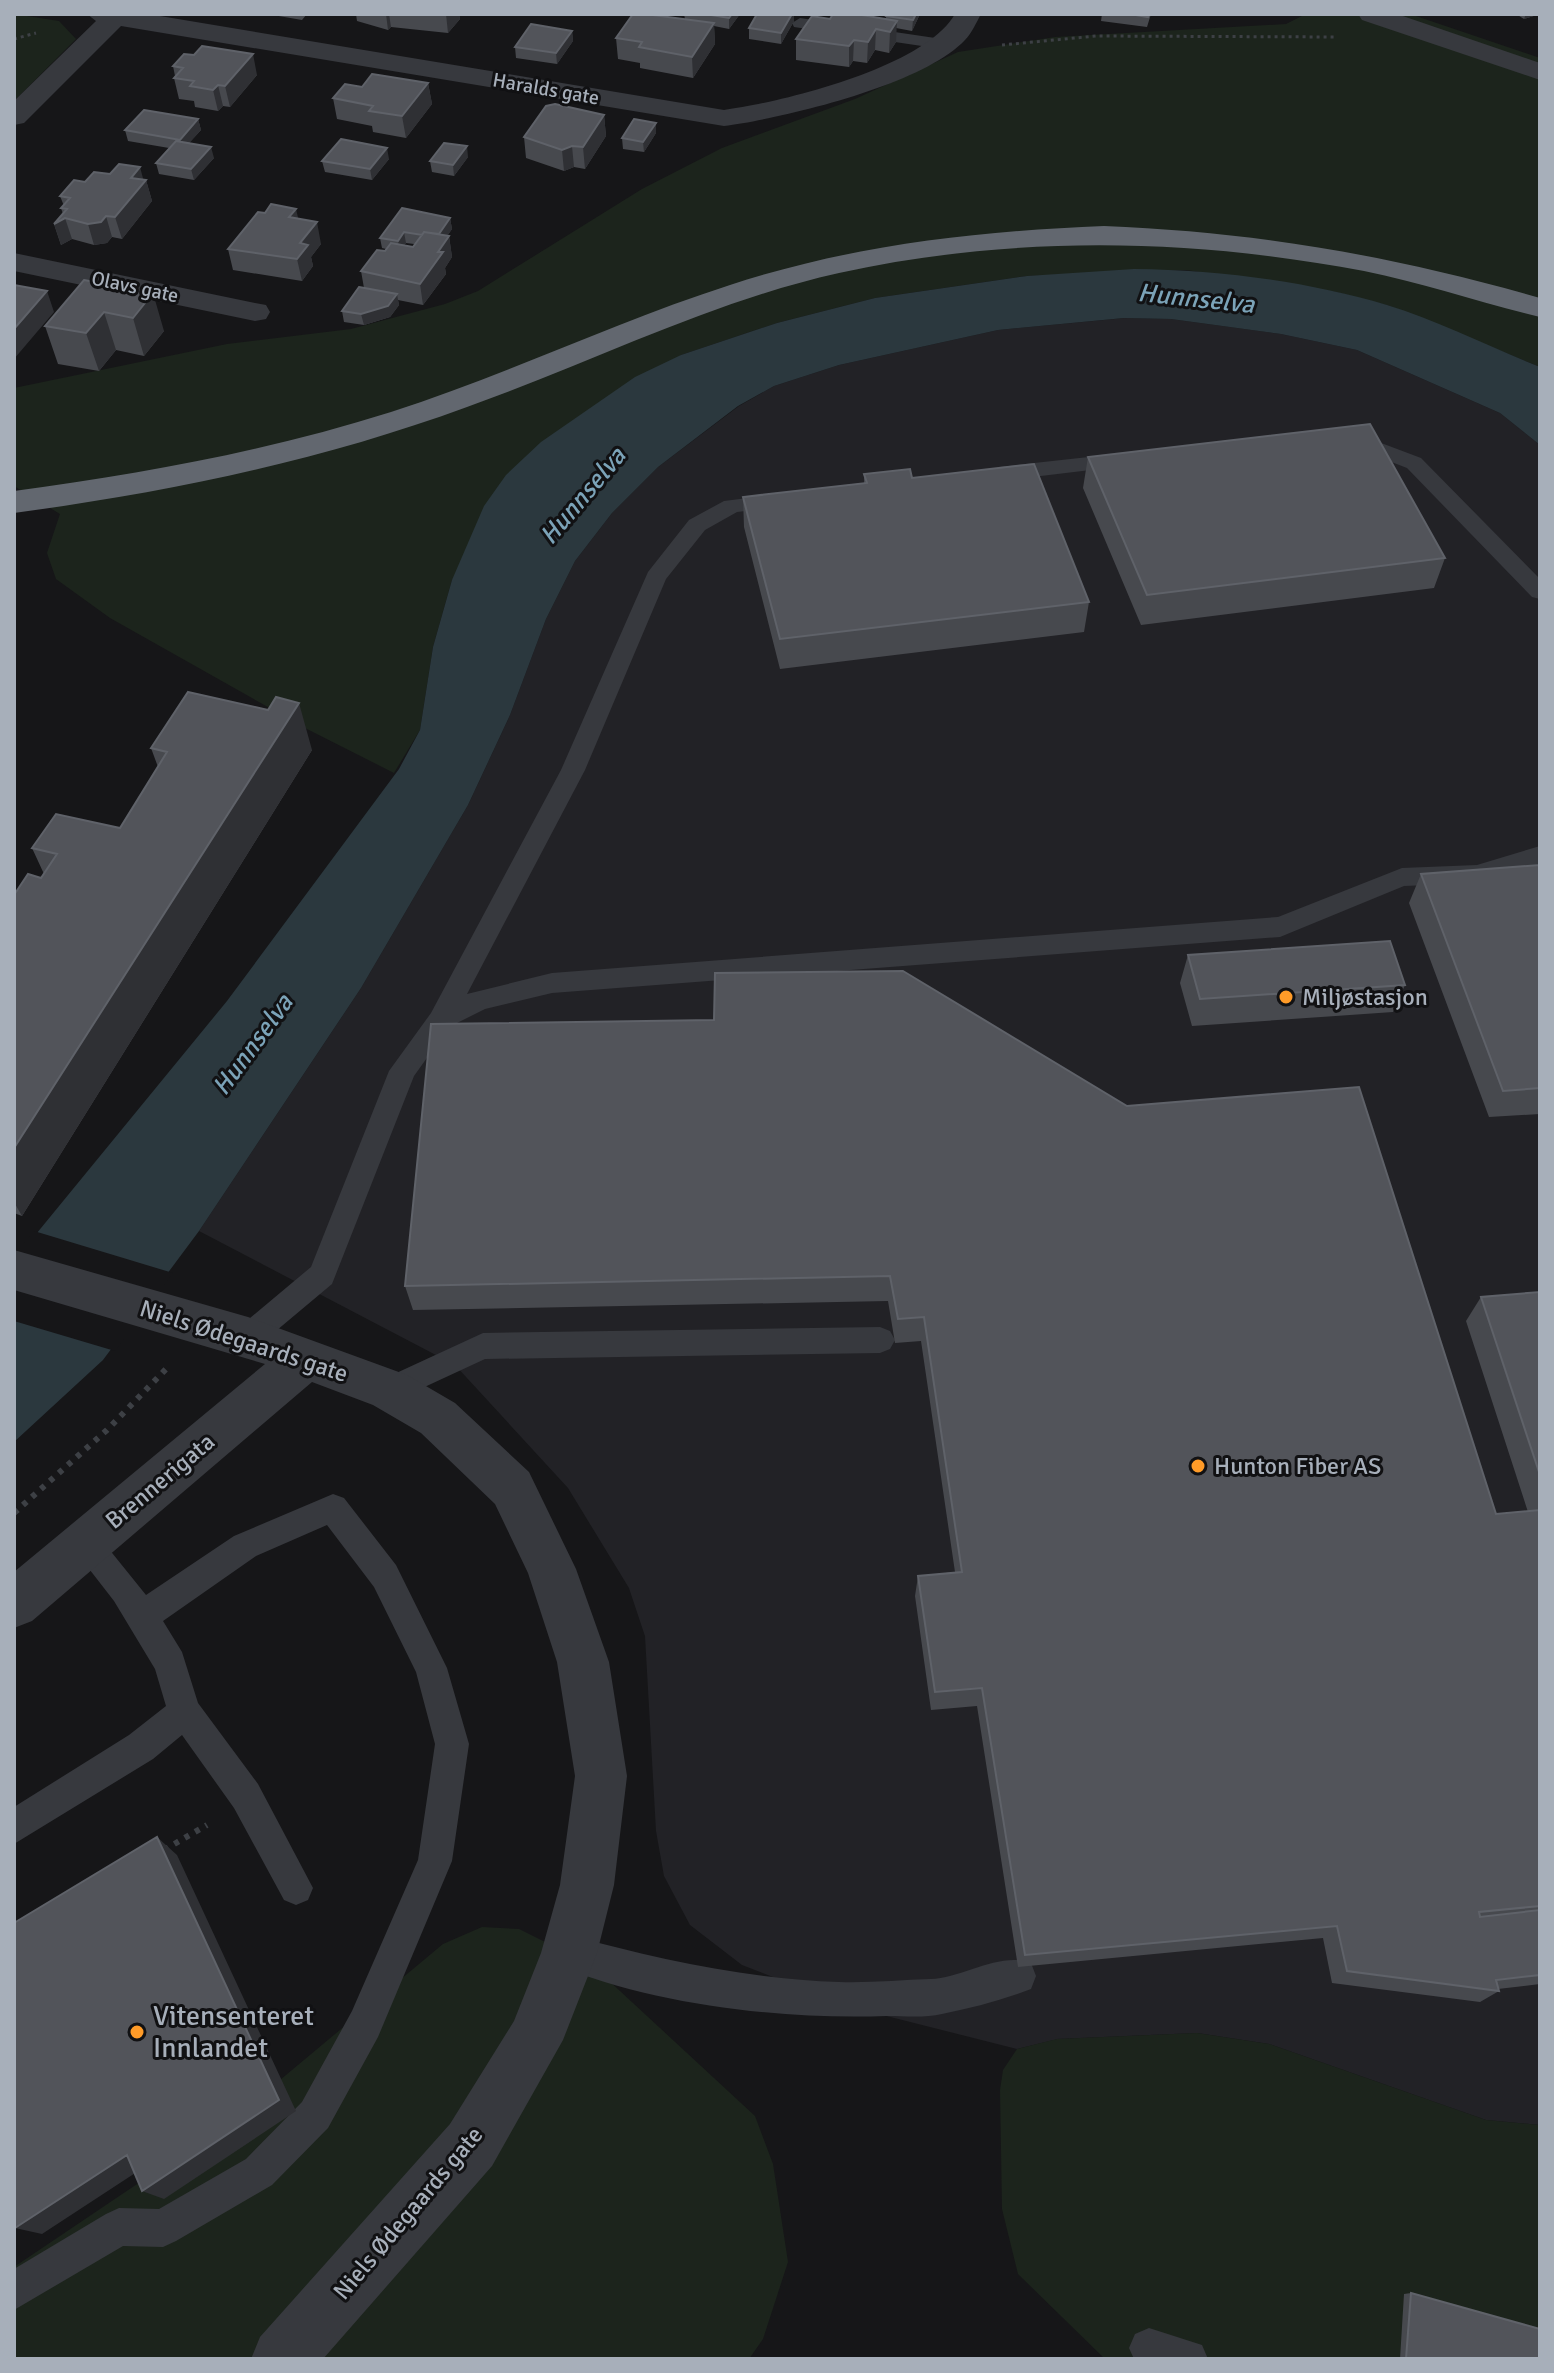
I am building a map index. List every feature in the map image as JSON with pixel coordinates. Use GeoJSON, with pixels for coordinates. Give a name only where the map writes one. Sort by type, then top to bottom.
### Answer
{"type":"FeatureCollection","features":[{"type":"Feature","properties":{"kind":"highway"},"geometry":{"type":"LineString","coordinates":[[14,502],[152,484],[342,438],[459,399],[717,298],[836,264],[962,243],[1104,235],[1228,239],[1342,255],[1540,308]]}},
{"type":"Feature","properties":{"kind":"street","name":"Haralds gate"},"geometry":{"type":"LineString","coordinates":[[111,15],[724,118],[749,117],[889,71],[955,35],[968,14]]}},
{"type":"Feature","properties":{"kind":"street"},"geometry":{"type":"LineString","coordinates":[[1371,14],[1538,70]]}},
{"type":"Feature","properties":{"kind":"street"},"geometry":{"type":"LineString","coordinates":[[14,117],[111,15]]}},
{"type":"Feature","properties":{"kind":"street","name":"Olavs gate"},"geometry":{"type":"LineString","coordinates":[[14,262],[255,312]]}},
{"type":"Feature","properties":{"kind":"street","name":"Niels Ødegaards gate"},"geometry":{"type":"LineString","coordinates":[[14,1270],[248,1337],[390,1390],[438,1418],[512,1488],[551,1569],[583,1662],[601,1776],[587,1885],[569,1953],[535,2040],[471,2145],[282,2359]]}},
{"type":"Feature","properties":{"kind":"street","name":"Brennerigata"},"geometry":{"type":"LineString","coordinates":[[14,1604],[306,1358]]}},
{"type":"Feature","properties":{"kind":"lane"},"geometry":{"type":"LineString","coordinates":[[800,23],[942,44]]}},
{"type":"Feature","properties":{"kind":"lane"},"geometry":{"type":"LineString","coordinates":[[1322,436],[1338,434],[1414,463],[1540,592]]}},
{"type":"Feature","properties":{"kind":"lane"},"geometry":{"type":"LineString","coordinates":[[980,477],[1151,456]]}},
{"type":"Feature","properties":{"kind":"lane"},"geometry":{"type":"LineString","coordinates":[[248,1337],[322,1275],[402,1071],[440,1020],[573,770],[656,577],[697,525],[732,506],[794,499]]}},
{"type":"Feature","properties":{"kind":"lane"},"geometry":{"type":"LineString","coordinates":[[440,1020],[479,1000],[552,983],[1280,927],[1402,877],[1477,874],[1540,855]]}},
{"type":"Feature","properties":{"kind":"lane"},"geometry":{"type":"LineString","coordinates":[[390,1390],[483,1346],[880,1340]]}},
{"type":"Feature","properties":{"kind":"lane"},"geometry":{"type":"LineString","coordinates":[[14,2291],[119,2227],[163,2228],[259,2172],[315,2115],[365,2024],[435,1861],[452,1744],[431,1668],[385,1576],[333,1508],[245,1546],[142,1617]]}},
{"type":"Feature","properties":{"kind":"lane"},"geometry":{"type":"LineString","coordinates":[[85,1543],[142,1617],[170,1663],[184,1712],[219,1752],[270,1831],[296,1888]]}},
{"type":"Feature","properties":{"kind":"lane"},"geometry":{"type":"LineString","coordinates":[[14,1827],[141,1747],[184,1712]]}},
{"type":"Feature","properties":{"kind":"lane"},"geometry":{"type":"LineString","coordinates":[[569,1953],[722,1988],[839,2000],[940,1997],[1018,1976]]}},
{"type":"Feature","properties":{"kind":"lane"},"geometry":{"type":"LineString","coordinates":[[1149,2348],[1188,2359]]}},
{"type":"Feature","properties":{"kind":"path"},"geometry":{"type":"LineString","coordinates":[[942,44],[991,46],[1096,36],[1339,37]]}},
{"type":"Feature","properties":{"kind":"path"},"geometry":{"type":"LineString","coordinates":[[14,1513],[107,1430],[167,1368],[217,1358],[248,1337]]}},
{"type":"Feature","properties":{"kind":"path"},"geometry":{"type":"LineString","coordinates":[[151,1858],[250,1801]]}},
{"type":"Feature","properties":{"kind":"shaded area"},"geometry":{"type":"Polygon","coordinates":[[[14,14],[59,21],[76,39],[14,101],[14,14]]]}},
{"type":"Feature","properties":{"kind":"shaded area"},"geometry":{"type":"Polygon","coordinates":[[[1306,14],[1410,14],[1540,58],[1540,367],[1390,306],[1336,292],[1186,270],[1027,276],[875,298],[777,323],[681,355],[452,580],[433,647],[420,730],[394,773],[307,729],[110,618],[56,579],[47,553],[60,514],[14,486],[14,388],[227,344],[351,329],[445,304],[478,291],[642,189],[722,148],[855,99],[958,52],[1055,37],[1286,24],[1306,14]]]}},
{"type":"Feature","properties":{"kind":"shaded area","name":"Hunton Fiber AS"},"geometry":{"type":"Polygon","coordinates":[[[1125,318],[1171,319],[1281,334],[1357,350],[1500,413],[1540,445],[1540,2125],[1486,2120],[1269,2044],[1197,2033],[1058,2039],[1017,2049],[847,2006],[742,1965],[690,1925],[664,1876],[656,1831],[645,1636],[629,1588],[568,1488],[455,1365],[199,1231],[361,988],[468,805],[510,715],[546,619],[575,561],[612,513],[658,467],[739,406],[774,386],[839,365],[998,330],[1125,318]]]}},
{"type":"Feature","properties":{"kind":"shaded area"},"geometry":{"type":"Polygon","coordinates":[[[482,1927],[519,1929],[593,1966],[755,2116],[773,2164],[788,2262],[763,2339],[749,2359],[14,2359],[14,2267],[232,2120],[443,1944],[482,1927]]]}},
{"type":"Feature","properties":{"kind":"shaded area"},"geometry":{"type":"Polygon","coordinates":[[[1197,2033],[1269,2044],[1486,2120],[1540,2125],[1540,2359],[1105,2359],[1018,2274],[1002,2209],[1000,2090],[1003,2070],[1017,2049],[1057,2039],[1197,2033]]]}},
{"type":"Feature","properties":{"kind":"water","name":"Hunnselva"},"geometry":{"type":"Polygon","coordinates":[[[1134,269],[1262,278],[1325,289],[1426,319],[1540,367],[1540,445],[1500,413],[1357,350],[1281,334],[1171,319],[1124,318],[998,330],[839,365],[774,386],[738,406],[658,467],[612,513],[575,561],[546,619],[510,715],[468,805],[361,988],[199,1231],[103,1360],[14,1442],[14,1261],[227,1001],[399,769],[420,730],[433,647],[452,580],[484,506],[506,475],[541,442],[635,377],[681,355],[777,323],[875,298],[1027,276],[1134,269]]]}},
{"type":"Feature","properties":{"kind":"pier"},"geometry":{"type":"Polygon","coordinates":[[[34,1231],[173,1273],[115,1351],[14,1321],[14,1255],[34,1231]]]}},
{"type":"Feature","properties":{"kind":"building"},"geometry":{"type":"Polygon","coordinates":[[[633,14],[714,23],[692,57],[639,47],[642,42],[616,38],[633,14]]]}},
{"type":"Feature","properties":{"kind":"building"},"geometry":{"type":"Polygon","coordinates":[[[705,14],[732,14],[729,18],[705,14]]]}},
{"type":"Feature","properties":{"kind":"building"},"geometry":{"type":"Polygon","coordinates":[[[757,14],[792,14],[781,33],[749,28],[757,14]]]}},
{"type":"Feature","properties":{"kind":"building"},"geometry":{"type":"Polygon","coordinates":[[[833,14],[856,14],[897,21],[890,32],[876,29],[868,42],[854,40],[849,46],[796,39],[812,16],[830,19],[833,14]]]}},
{"type":"Feature","properties":{"kind":"building"},"geometry":{"type":"Polygon","coordinates":[[[887,14],[916,14],[913,20],[887,14]]]}},
{"type":"Feature","properties":{"kind":"building"},"geometry":{"type":"Polygon","coordinates":[[[531,24],[572,31],[556,53],[515,47],[531,24]]]}},
{"type":"Feature","properties":{"kind":"building"},"geometry":{"type":"Polygon","coordinates":[[[202,46],[253,54],[225,86],[218,85],[213,90],[190,86],[194,81],[174,78],[183,68],[173,66],[184,54],[194,55],[202,46]]]}},
{"type":"Feature","properties":{"kind":"building"},"geometry":{"type":"Polygon","coordinates":[[[372,74],[428,83],[402,116],[369,111],[373,106],[333,98],[345,84],[362,87],[372,74]]]}},
{"type":"Feature","properties":{"kind":"building"},"geometry":{"type":"Polygon","coordinates":[[[555,104],[604,115],[583,147],[572,146],[562,150],[524,137],[546,106],[555,104]]]}},
{"type":"Feature","properties":{"kind":"building"},"geometry":{"type":"Polygon","coordinates":[[[144,110],[198,119],[180,140],[125,130],[144,110]]]}},
{"type":"Feature","properties":{"kind":"building"},"geometry":{"type":"Polygon","coordinates":[[[634,119],[656,123],[643,142],[622,138],[634,119]]]}},
{"type":"Feature","properties":{"kind":"building"},"geometry":{"type":"Polygon","coordinates":[[[341,139],[387,148],[370,169],[322,161],[341,139]]]}},
{"type":"Feature","properties":{"kind":"building"},"geometry":{"type":"Polygon","coordinates":[[[176,141],[211,147],[191,169],[156,163],[176,141]]]}},
{"type":"Feature","properties":{"kind":"building"},"geometry":{"type":"Polygon","coordinates":[[[444,143],[467,146],[453,165],[430,161],[444,143]]]}},
{"type":"Feature","properties":{"kind":"building"},"geometry":{"type":"Polygon","coordinates":[[[119,164],[140,167],[131,178],[146,180],[115,217],[106,216],[101,222],[88,224],[65,218],[54,224],[67,209],[61,208],[70,198],[60,196],[74,180],[85,182],[94,172],[110,174],[119,164]]]}},
{"type":"Feature","properties":{"kind":"building"},"geometry":{"type":"Polygon","coordinates":[[[271,204],[296,209],[289,217],[317,222],[300,243],[308,245],[297,259],[228,249],[258,212],[265,213],[271,204]]]}},
{"type":"Feature","properties":{"kind":"building"},"geometry":{"type":"Polygon","coordinates":[[[402,208],[450,218],[439,234],[404,232],[398,241],[380,238],[402,208]]]}},
{"type":"Feature","properties":{"kind":"building"},"geometry":{"type":"Polygon","coordinates":[[[424,232],[449,236],[438,252],[443,252],[420,284],[361,271],[377,250],[385,251],[391,243],[413,247],[424,232]]]}},
{"type":"Feature","properties":{"kind":"building"},"geometry":{"type":"Polygon","coordinates":[[[84,280],[153,293],[133,318],[104,312],[86,333],[45,326],[84,280]]]}},
{"type":"Feature","properties":{"kind":"building"},"geometry":{"type":"Polygon","coordinates":[[[14,285],[47,291],[14,329],[14,285]]]}},
{"type":"Feature","properties":{"kind":"building"},"geometry":{"type":"Polygon","coordinates":[[[359,287],[397,294],[388,306],[361,314],[342,311],[359,287]]]}},
{"type":"Feature","properties":{"kind":"building"},"geometry":{"type":"Polygon","coordinates":[[[1370,424],[1445,558],[1147,595],[1088,457],[1370,424]]]}},
{"type":"Feature","properties":{"kind":"building"},"geometry":{"type":"Polygon","coordinates":[[[1034,464],[1089,602],[780,639],[743,497],[867,483],[864,474],[910,469],[912,478],[1034,464]]]}},
{"type":"Feature","properties":{"kind":"building"},"geometry":{"type":"Polygon","coordinates":[[[188,692],[268,710],[276,697],[299,703],[14,1148],[14,895],[28,874],[41,878],[57,854],[32,848],[56,814],[120,828],[167,752],[151,748],[188,692]]]}},
{"type":"Feature","properties":{"kind":"building"},"geometry":{"type":"Polygon","coordinates":[[[1540,865],[1540,1088],[1503,1091],[1421,874],[1540,865]]]}},
{"type":"Feature","properties":{"kind":"building"},"geometry":{"type":"Polygon","coordinates":[[[1390,941],[1405,985],[1200,999],[1188,955],[1390,941]]]}},
{"type":"Feature","properties":{"kind":"building","name":"Hunton Fiber AS"},"geometry":{"type":"Polygon","coordinates":[[[903,971],[1127,1106],[1359,1087],[1496,1514],[1540,1510],[1540,1906],[1479,1912],[1480,1917],[1540,1910],[1540,1975],[1496,1980],[1499,1991],[1347,1971],[1337,1926],[1025,1955],[982,1688],[935,1692],[918,1576],[962,1572],[924,1317],[898,1319],[890,1276],[405,1286],[431,1024],[714,1020],[715,973],[903,971]]]}},
{"type":"Feature","properties":{"kind":"building"},"geometry":{"type":"Polygon","coordinates":[[[1540,1292],[1540,1475],[1481,1297],[1540,1292]]]}},
{"type":"Feature","properties":{"kind":"building","name":"Vitensenteret Innlandet"},"geometry":{"type":"Polygon","coordinates":[[[157,1837],[279,2100],[142,2191],[127,2155],[15,2228],[14,1923],[157,1837]]]}},
{"type":"Feature","properties":{"kind":"building"},"geometry":{"type":"Polygon","coordinates":[[[1411,2293],[1540,2329],[1540,2359],[1406,2359],[1411,2293]]]}},
{"type":"Feature","properties":{"kind":"place","name":"Miljøstasjon"},"geometry":{"type":"Point","coordinates":[1286,997]}},
{"type":"Feature","properties":{"kind":"place","name":"Hunton Fiber AS"},"geometry":{"type":"Point","coordinates":[1198,1466]}},
{"type":"Feature","properties":{"kind":"place","name":"Vitensenteret Innlandet"},"geometry":{"type":"Point","coordinates":[137,2032]}}]}
